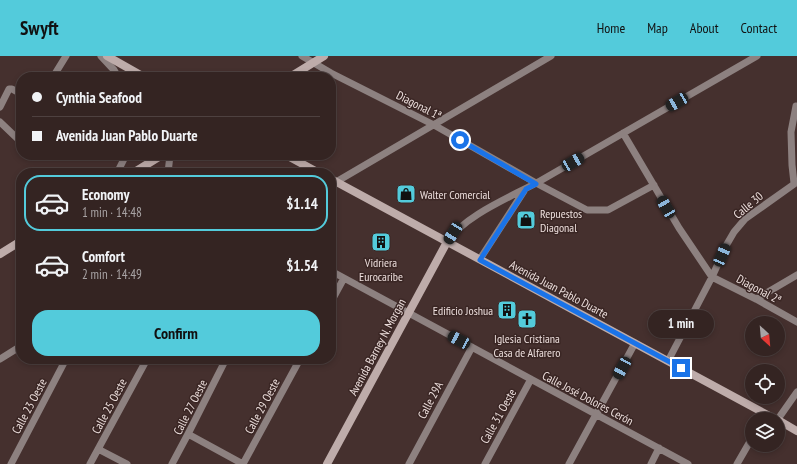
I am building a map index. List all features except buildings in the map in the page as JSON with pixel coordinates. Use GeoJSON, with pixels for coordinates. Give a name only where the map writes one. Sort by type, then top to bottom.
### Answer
{"type":"FeatureCollection","features":[{"type":"Feature","properties":{"kind":"main road"},"geometry":{"type":"LineString","coordinates":[[107,56],[135,72]]}},
{"type":"Feature","properties":{"kind":"main road"},"geometry":{"type":"LineString","coordinates":[[298,72],[324,56]]}},
{"type":"Feature","properties":{"kind":"main road"},"geometry":{"type":"LineString","coordinates":[[141,168],[154,160]]}},
{"type":"Feature","properties":{"kind":"main road"},"geometry":{"type":"LineString","coordinates":[[295,160],[310,168]]}},
{"type":"Feature","properties":{"kind":"main road","name":"Avenida Juan Pablo Duarte"},"geometry":{"type":"LineString","coordinates":[[336,182],[668,361],[757,412]]}},
{"type":"Feature","properties":{"kind":"main road","name":"Avenida Barney N. Morgan"},"geometry":{"type":"LineString","coordinates":[[327,464],[447,242]]}},
{"type":"Feature","properties":{"kind":"main road"},"geometry":{"type":"LineString","coordinates":[[0,254],[16,244]]}},
{"type":"Feature","properties":{"kind":"main road","name":"Avenida Juan Pablo Duarte"},"geometry":{"type":"LineString","coordinates":[[785,424],[797,431]]}},
{"type":"Feature","properties":{"kind":"street"},"geometry":{"type":"LineString","coordinates":[[56,72],[66,56]]}},
{"type":"Feature","properties":{"kind":"street"},"geometry":{"type":"LineString","coordinates":[[101,56],[115,72]]}},
{"type":"Feature","properties":{"kind":"street","name":"Diagonal 1ª"},"geometry":{"type":"LineString","coordinates":[[302,56],[329,72]]}},
{"type":"Feature","properties":{"kind":"street"},"geometry":{"type":"LineString","coordinates":[[336,178],[434,125],[551,56]]}},
{"type":"Feature","properties":{"kind":"street"},"geometry":{"type":"LineString","coordinates":[[447,242],[460,226],[475,216],[536,184],[757,56]]}},
{"type":"Feature","properties":{"kind":"street","name":"Diagonal 1ª"},"geometry":{"type":"LineString","coordinates":[[336,76],[434,125],[536,184],[587,210],[608,210],[654,185]]}},
{"type":"Feature","properties":{"kind":"street"},"geometry":{"type":"LineString","coordinates":[[0,107],[10,89],[16,91]]}},
{"type":"Feature","properties":{"kind":"street"},"geometry":{"type":"LineString","coordinates":[[796,106],[791,132],[792,165],[796,182]]}},
{"type":"Feature","properties":{"kind":"street"},"geometry":{"type":"LineString","coordinates":[[0,122],[16,137]]}},
{"type":"Feature","properties":{"kind":"street","name":"Diagonal 2ª"},"geometry":{"type":"LineString","coordinates":[[623,133],[679,228],[712,277],[797,322]]}},
{"type":"Feature","properties":{"kind":"street","name":"Calle 30"},"geometry":{"type":"LineString","coordinates":[[668,361],[712,277],[727,244],[742,223],[745,219],[796,182]]}},
{"type":"Feature","properties":{"kind":"street"},"geometry":{"type":"LineString","coordinates":[[480,260],[526,189]]}},
{"type":"Feature","properties":{"kind":"street","name":"Calle José Dolores Cerón"},"geometry":{"type":"LineString","coordinates":[[336,274],[688,464]]}},
{"type":"Feature","properties":{"kind":"street"},"geometry":{"type":"LineString","coordinates":[[756,299],[797,275]]}},
{"type":"Feature","properties":{"kind":"street"},"geometry":{"type":"LineString","coordinates":[[336,293],[344,278]]}},
{"type":"Feature","properties":{"kind":"street"},"geometry":{"type":"LineString","coordinates":[[569,464],[635,343]]}},
{"type":"Feature","properties":{"kind":"street","name":"Calle 29A"},"geometry":{"type":"LineString","coordinates":[[409,464],[472,347]]}},
{"type":"Feature","properties":{"kind":"street"},"geometry":{"type":"LineString","coordinates":[[0,359],[16,349]]}},
{"type":"Feature","properties":{"kind":"street","name":"Calle 23 Oeste"},"geometry":{"type":"LineString","coordinates":[[11,464],[63,364]]}},
{"type":"Feature","properties":{"kind":"street","name":"Calle 25 Oeste"},"geometry":{"type":"LineString","coordinates":[[90,464],[144,364]]}},
{"type":"Feature","properties":{"kind":"street","name":"Calle 27 Oeste"},"geometry":{"type":"LineString","coordinates":[[172,464],[223,364]]}},
{"type":"Feature","properties":{"kind":"street","name":"Calle 29 Oeste"},"geometry":{"type":"LineString","coordinates":[[243,464],[297,364]]}},
{"type":"Feature","properties":{"kind":"street","name":"Calle 31 Oeste"},"geometry":{"type":"LineString","coordinates":[[485,464],[531,379]]}},
{"type":"Feature","properties":{"kind":"street"},"geometry":{"type":"LineString","coordinates":[[783,412],[797,392]]}},
{"type":"Feature","properties":{"kind":"street"},"geometry":{"type":"LineString","coordinates":[[188,434],[243,464]]}},
{"type":"Feature","properties":{"kind":"street"},"geometry":{"type":"LineString","coordinates":[[651,464],[659,448]]}},
{"type":"Feature","properties":{"kind":"street"},"geometry":{"type":"LineString","coordinates":[[98,449],[127,464]]}},
{"type":"Feature","properties":{"kind":"street"},"geometry":{"type":"LineString","coordinates":[[737,464],[745,450]]}},
{"type":"Feature","properties":{"kind":"place","name":"Walter Comercial"},"geometry":{"type":"Point","coordinates":[406,194]}},
{"type":"Feature","properties":{"kind":"place","name":"Repuestos Diagonal"},"geometry":{"type":"Point","coordinates":[526,220]}},
{"type":"Feature","properties":{"kind":"place","name":"Vidriera Eurocaribe"},"geometry":{"type":"Point","coordinates":[381,242]}},
{"type":"Feature","properties":{"kind":"place","name":"Edificio Joshua"},"geometry":{"type":"Point","coordinates":[507,310]}},
{"type":"Feature","properties":{"kind":"place","name":"Iglesia Cristiana Casa de Alfarero"},"geometry":{"type":"Point","coordinates":[527,319]}},
{"type":"Feature","properties":{"kind":"route"},"geometry":{"type":"LineString","coordinates":[[460,140],[536,184],[526,189],[480,260],[681,368]]}}]}
